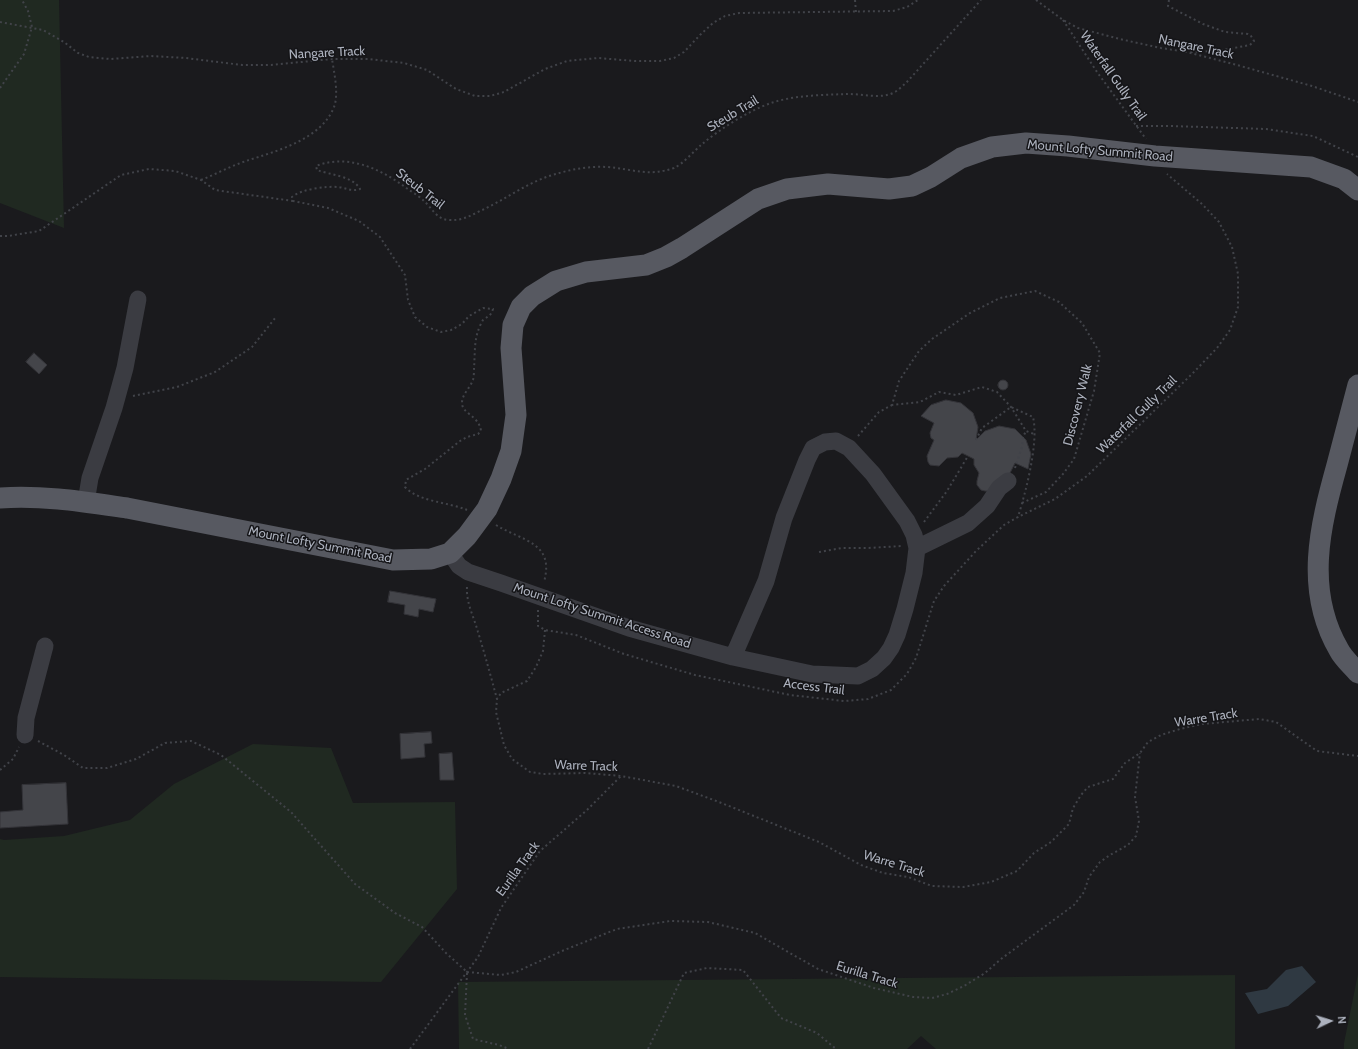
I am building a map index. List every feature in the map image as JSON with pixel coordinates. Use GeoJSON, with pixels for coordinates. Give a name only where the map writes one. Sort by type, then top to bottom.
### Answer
{"type":"FeatureCollection","features":[{"type":"Feature","properties":{"kind":"main road","name":"Mount Lofty Summit Road"},"geometry":{"type":"LineString","coordinates":[[0,498],[24,496],[86,502],[394,560],[431,559],[450,553],[467,536],[487,508],[502,479],[511,451],[516,415],[511,348],[513,325],[521,307],[532,296],[556,280],[586,272],[646,265],[666,257],[758,199],[787,189],[828,184],[889,189],[912,186],[961,158],[992,147],[1026,143],[1068,146],[1155,156],[1311,167],[1344,179],[1358,190]]}},
{"type":"Feature","properties":{"kind":"main road"},"geometry":{"type":"LineString","coordinates":[[1358,386],[1327,500],[1319,546],[1318,575],[1321,603],[1328,628],[1339,651],[1358,673]]}},
{"type":"Feature","properties":{"kind":"lane"},"geometry":{"type":"LineString","coordinates":[[86,502],[90,478],[125,368],[138,299]]}},
{"type":"Feature","properties":{"kind":"lane"},"geometry":{"type":"LineString","coordinates":[[733,657],[766,581],[784,518],[806,460],[813,448],[825,442],[836,441],[849,448],[873,474],[907,521],[914,535],[917,548],[968,523],[987,506],[999,488],[1008,481]]}},
{"type":"Feature","properties":{"kind":"lane","name":"Mount Lofty Summit Access Road"},"geometry":{"type":"LineString","coordinates":[[450,553],[459,566],[468,572],[630,628],[733,657],[812,674],[858,676],[872,669],[884,658],[897,635],[914,573],[917,548]]}},
{"type":"Feature","properties":{"kind":"lane"},"geometry":{"type":"LineString","coordinates":[[25,735],[26,718],[45,646]]}},
{"type":"Feature","properties":{"kind":"path"},"geometry":{"type":"LineString","coordinates":[[0,88],[24,54],[32,27],[28,10],[22,0]]}},
{"type":"Feature","properties":{"kind":"path"},"geometry":{"type":"LineString","coordinates":[[855,0],[856,12]]}},
{"type":"Feature","properties":{"kind":"path","name":"Nangare Track"},"geometry":{"type":"LineString","coordinates":[[0,22],[43,30],[64,42],[78,53],[89,57],[110,58],[151,56],[186,58],[242,65],[271,65],[332,59],[368,59],[404,63],[427,70],[456,89],[475,96],[490,96],[504,92],[545,69],[567,61],[598,58],[660,61],[674,58],[684,52],[713,23],[725,16],[739,13],[856,12],[893,10],[907,6],[918,0]]}},
{"type":"Feature","properties":{"kind":"path","name":"Steub Trail"},"geometry":{"type":"LineString","coordinates":[[293,201],[292,197],[296,193],[319,188],[336,187],[355,191],[360,189],[358,184],[350,180],[317,170],[316,166],[336,162],[352,162],[376,169],[400,183],[425,202],[434,214],[447,221],[466,218],[494,205],[533,183],[553,174],[570,170],[607,167],[638,173],[656,173],[676,167],[702,144],[733,122],[754,110],[772,103],[796,98],[849,94],[877,96],[894,93],[906,83],[981,0]]}},
{"type":"Feature","properties":{"kind":"path","name":"Nangare Track"},"geometry":{"type":"LineString","coordinates":[[1036,0],[1063,20],[1078,28],[1124,40],[1187,52],[1237,65],[1312,86],[1358,102]]}},
{"type":"Feature","properties":{"kind":"path"},"geometry":{"type":"LineString","coordinates":[[1169,0],[1168,6],[1203,24],[1225,32],[1248,34],[1254,41],[1250,45],[1218,51],[1187,52]]}},
{"type":"Feature","properties":{"kind":"path","name":"Waterfall Gully Trail"},"geometry":{"type":"LineString","coordinates":[[1063,20],[1097,72],[1149,143]]}},
{"type":"Feature","properties":{"kind":"path"},"geometry":{"type":"LineString","coordinates":[[201,180],[244,161],[268,154],[298,142],[320,129],[335,107],[337,84],[332,59]]}},
{"type":"Feature","properties":{"kind":"path"},"geometry":{"type":"LineString","coordinates":[[1136,126],[1266,129],[1313,136],[1358,158]]}},
{"type":"Feature","properties":{"kind":"path"},"geometry":{"type":"LineString","coordinates":[[0,236],[39,231],[121,175],[149,169],[175,171],[201,180],[215,190],[293,201],[328,208],[359,221],[380,238],[405,275],[408,300],[415,317],[427,327],[441,332],[451,330],[462,324],[470,316],[483,308],[493,309],[492,314],[482,321],[478,332],[475,346],[473,380],[465,392],[462,402],[463,407],[468,414],[476,418],[480,425],[481,431]]}},
{"type":"Feature","properties":{"kind":"path","name":"Waterfall Gully Trail"},"geometry":{"type":"LineString","coordinates":[[1018,516],[1055,500],[1087,476],[1192,374],[1217,348],[1230,330],[1238,307],[1238,274],[1232,247],[1219,222],[1202,204],[1162,170]]}},
{"type":"Feature","properties":{"kind":"path","name":"Discovery Walk"},"geometry":{"type":"LineString","coordinates":[[892,405],[894,395],[900,381],[919,351],[932,339],[970,313],[1000,298],[1035,291],[1059,302],[1082,323],[1100,353],[1094,391],[1074,459],[1063,474],[1046,492],[1022,503]]}},
{"type":"Feature","properties":{"kind":"path"},"geometry":{"type":"LineString","coordinates":[[116,399],[177,386],[215,372],[252,347],[276,317]]}},
{"type":"Feature","properties":{"kind":"path"},"geometry":{"type":"LineString","coordinates":[[849,448],[878,412],[892,405],[920,402],[939,392],[956,395],[980,387],[997,392],[1011,407],[1026,431],[1034,434]]}},
{"type":"Feature","properties":{"kind":"path"},"geometry":{"type":"LineString","coordinates":[[1011,407],[1032,417],[1034,425],[1034,442],[1018,516]]}},
{"type":"Feature","properties":{"kind":"path"},"geometry":{"type":"LineString","coordinates":[[976,440],[982,428],[1011,407]]}},
{"type":"Feature","properties":{"kind":"path"},"geometry":{"type":"LineString","coordinates":[[1008,481],[1017,462],[1022,447],[1023,437],[1026,431]]}},
{"type":"Feature","properties":{"kind":"path"},"geometry":{"type":"LineString","coordinates":[[964,464],[968,456]]}},
{"type":"Feature","properties":{"kind":"path","name":"Access Trail"},"geometry":{"type":"LineString","coordinates":[[545,630],[576,635],[624,654],[695,675],[790,695],[844,701],[868,699],[891,690],[907,674],[916,658],[934,601],[944,586],[976,551],[1004,525],[1018,516]]}},
{"type":"Feature","properties":{"kind":"path","name":"Warre Track"},"geometry":{"type":"LineString","coordinates":[[468,572],[468,605],[476,624],[488,662],[497,699],[496,712],[504,745],[512,759],[530,772],[543,774],[585,773],[621,776],[676,786],[819,842],[861,865],[883,873],[908,877],[932,886],[963,887],[991,882],[1017,870],[1034,853],[1051,842],[1069,824],[1074,808],[1081,795],[1088,787],[1112,779],[1125,763],[1140,753],[1148,742],[1180,729],[1202,724],[1259,719],[1276,722],[1317,751],[1358,756]]}},
{"type":"Feature","properties":{"kind":"path"},"geometry":{"type":"LineString","coordinates":[[497,699],[501,693],[527,681],[536,667],[543,651],[545,630],[538,626],[540,596]]}},
{"type":"Feature","properties":{"kind":"path"},"geometry":{"type":"LineString","coordinates":[[0,770],[13,759],[25,735],[64,755],[83,768],[107,768],[136,759],[165,743],[190,741],[221,755],[291,812],[355,884],[395,913],[422,927],[446,953],[467,972],[465,1015],[473,1039],[509,1049]]}},
{"type":"Feature","properties":{"kind":"path","name":"Eurilla Track"},"geometry":{"type":"LineString","coordinates":[[467,972],[502,975],[516,972],[562,951],[617,929],[670,921],[708,922],[756,933],[818,969],[874,988],[914,998],[932,998],[947,994],[964,986],[985,973],[1000,959],[1074,905],[1084,892],[1089,877],[1100,862],[1128,845],[1136,836],[1139,820],[1135,797],[1140,753]]}},
{"type":"Feature","properties":{"kind":"path","name":"Eurilla Track"},"geometry":{"type":"LineString","coordinates":[[410,1049],[478,957],[501,908],[540,851],[587,810],[621,776]]}},
{"type":"Feature","properties":{"kind":"path"},"geometry":{"type":"LineString","coordinates":[[648,1049],[684,974],[706,968],[743,970],[781,1018],[817,1033],[836,1049]]}},
{"type":"Feature","properties":{"kind":"shaded area"},"geometry":{"type":"Polygon","coordinates":[[[0,0],[59,0],[64,228],[0,203],[0,0]]]}},
{"type":"Feature","properties":{"kind":"shaded area"},"geometry":{"type":"Polygon","coordinates":[[[253,744],[331,748],[353,803],[455,802],[457,889],[381,982],[0,977],[0,839],[64,836],[130,820],[174,784],[253,744]]]}},
{"type":"Feature","properties":{"kind":"shaded area"},"geometry":{"type":"Polygon","coordinates":[[[1302,966],[1316,982],[1288,1006],[1258,1014],[1245,993],[1267,989],[1286,970],[1302,966]]]}},
{"type":"Feature","properties":{"kind":"shaded area"},"geometry":{"type":"Polygon","coordinates":[[[1358,974],[1358,1049],[1344,1049],[1344,1043],[1358,974]]]}},
{"type":"Feature","properties":{"kind":"shaded area"},"geometry":{"type":"Polygon","coordinates":[[[1235,975],[1235,1049],[936,1049],[921,1036],[907,1049],[459,1049],[458,982],[1235,975]]]}},
{"type":"Feature","properties":{"kind":"building"},"geometry":{"type":"Polygon","coordinates":[[[34,353],[47,365],[39,374],[26,362],[34,353]]]}},
{"type":"Feature","properties":{"kind":"building"},"geometry":{"type":"Polygon","coordinates":[[[1003,380],[1008,385],[1003,390],[998,385],[1003,380]]]}},
{"type":"Feature","properties":{"kind":"building"},"geometry":{"type":"Polygon","coordinates":[[[946,400],[961,403],[973,413],[978,427],[976,440],[985,431],[999,426],[1015,429],[1026,440],[1031,454],[1028,469],[1015,463],[1008,477],[989,491],[985,491],[981,490],[977,485],[979,473],[974,465],[974,459],[962,453],[958,457],[947,458],[939,466],[930,465],[927,456],[934,440],[931,438],[930,433],[934,423],[921,416],[931,405],[946,400]]]}},
{"type":"Feature","properties":{"kind":"building"},"geometry":{"type":"Polygon","coordinates":[[[390,591],[436,599],[433,612],[419,609],[418,617],[404,614],[405,605],[388,602],[390,591]]]}},
{"type":"Feature","properties":{"kind":"building"},"geometry":{"type":"Polygon","coordinates":[[[431,732],[432,743],[424,744],[425,757],[401,759],[400,734],[431,732]]]}},
{"type":"Feature","properties":{"kind":"building"},"geometry":{"type":"Polygon","coordinates":[[[452,753],[454,780],[440,780],[439,754],[452,753]]]}},
{"type":"Feature","properties":{"kind":"building"},"geometry":{"type":"Polygon","coordinates":[[[66,783],[68,824],[0,828],[0,812],[23,810],[22,785],[66,783]]]}}]}
